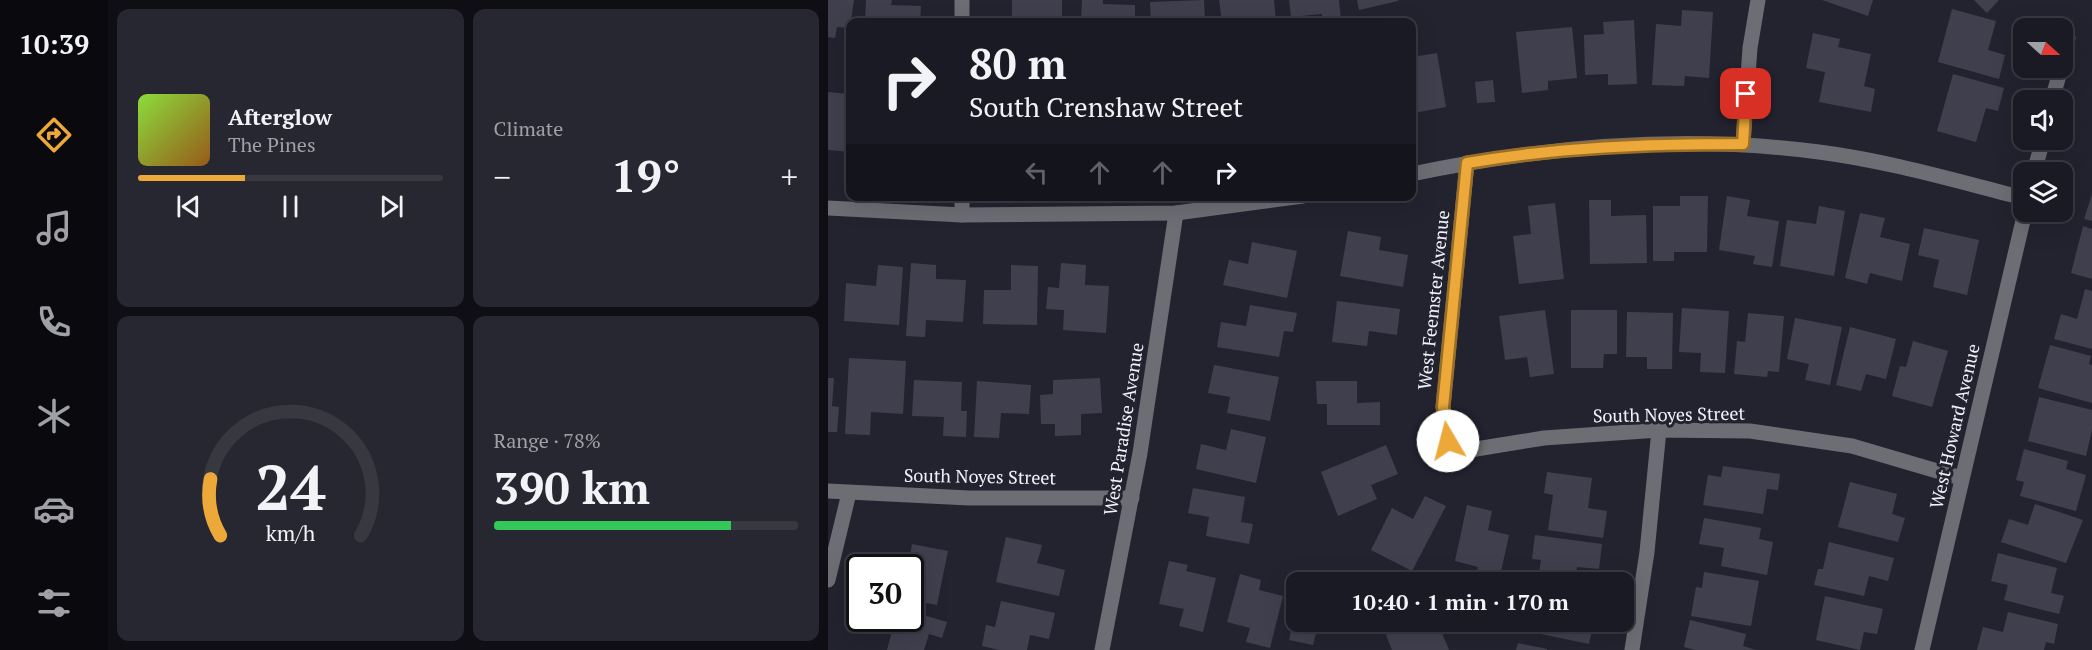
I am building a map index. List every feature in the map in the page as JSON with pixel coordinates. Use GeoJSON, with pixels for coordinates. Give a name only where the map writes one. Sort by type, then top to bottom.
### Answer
{"type":"FeatureCollection","features":[{"type":"Feature","properties":{"kind":"street"},"geometry":{"type":"LineString","coordinates":[[962,0],[962,18]]}},
{"type":"Feature","properties":{"kind":"street"},"geometry":{"type":"LineString","coordinates":[[1743,144],[1750,48],[1758,0]]}},
{"type":"Feature","properties":{"kind":"street"},"geometry":{"type":"LineString","coordinates":[[1416,173],[1467,163],[1572,148],[1651,143],[1743,144],[1820,152],[1888,163],[2013,195]]}},
{"type":"Feature","properties":{"kind":"street","name":"West Feemster Avenue"},"geometry":{"type":"LineString","coordinates":[[1448,441],[1443,407],[1467,163]]}},
{"type":"Feature","properties":{"kind":"street"},"geometry":{"type":"LineString","coordinates":[[962,201],[962,215]]}},
{"type":"Feature","properties":{"kind":"street"},"geometry":{"type":"LineString","coordinates":[[828,208],[962,215],[1176,213],[1266,201]]}},
{"type":"Feature","properties":{"kind":"street","name":"West Paradise Avenue"},"geometry":{"type":"LineString","coordinates":[[1102,650],[1132,498],[1176,213]]}},
{"type":"Feature","properties":{"kind":"street","name":"West Howard Avenue"},"geometry":{"type":"LineString","coordinates":[[1922,650],[2023,222]]}},
{"type":"Feature","properties":{"kind":"street"},"geometry":{"type":"LineString","coordinates":[[1632,650],[1647,552],[1659,430]]}},
{"type":"Feature","properties":{"kind":"street","name":"South Noyes Street"},"geometry":{"type":"LineString","coordinates":[[1448,441],[1470,450],[1544,438],[1659,430],[1750,431],[1841,445],[1961,478]]}},
{"type":"Feature","properties":{"kind":"street","name":"South Noyes Street"},"geometry":{"type":"LineString","coordinates":[[828,491],[969,498],[1132,498]]}},
{"type":"Feature","properties":{"kind":"street"},"geometry":{"type":"LineString","coordinates":[[828,580],[849,493]]}},
{"type":"Feature","properties":{"kind":"building"},"geometry":{"type":"Polygon","coordinates":[[[828,0],[854,0],[851,18],[846,18],[846,28],[837,27],[835,38],[828,37],[828,0]]]}},
{"type":"Feature","properties":{"kind":"building"},"geometry":{"type":"Polygon","coordinates":[[[866,0],[892,0],[891,5],[921,6],[920,18],[865,18],[866,0]]]}},
{"type":"Feature","properties":{"kind":"building"},"geometry":{"type":"Polygon","coordinates":[[[1012,0],[1062,0],[1062,18],[1012,18],[1012,0]]]}},
{"type":"Feature","properties":{"kind":"building"},"geometry":{"type":"Polygon","coordinates":[[[1082,0],[1103,0],[1103,4],[1135,5],[1135,18],[1081,18],[1082,0]]]}},
{"type":"Feature","properties":{"kind":"building"},"geometry":{"type":"Polygon","coordinates":[[[1204,0],[1205,18],[1151,18],[1150,2],[1204,0]]]}},
{"type":"Feature","properties":{"kind":"building"},"geometry":{"type":"Polygon","coordinates":[[[1219,0],[1274,0],[1276,18],[1221,18],[1219,0]]]}},
{"type":"Feature","properties":{"kind":"building"},"geometry":{"type":"Polygon","coordinates":[[[1289,0],[1339,0],[1341,18],[1322,18],[1322,14],[1291,17],[1289,0]]]}},
{"type":"Feature","properties":{"kind":"building"},"geometry":{"type":"Polygon","coordinates":[[[1357,0],[1398,0],[1398,1],[1359,10],[1357,0]]]}},
{"type":"Feature","properties":{"kind":"building"},"geometry":{"type":"Polygon","coordinates":[[[1822,0],[1873,0],[1868,16],[1822,0]]]}},
{"type":"Feature","properties":{"kind":"building"},"geometry":{"type":"Polygon","coordinates":[[[1974,0],[1999,0],[1987,13],[1974,0]]]}},
{"type":"Feature","properties":{"kind":"building"},"geometry":{"type":"Polygon","coordinates":[[[1952,9],[1996,21],[1988,50],[2005,55],[1999,79],[1938,62],[1952,9]]]}},
{"type":"Feature","properties":{"kind":"building"},"geometry":{"type":"Polygon","coordinates":[[[1682,10],[1713,12],[1709,78],[1685,76],[1684,86],[1652,85],[1656,24],[1681,26],[1682,10]]]}},
{"type":"Feature","properties":{"kind":"building"},"geometry":{"type":"Polygon","coordinates":[[[1634,20],[1637,84],[1608,85],[1608,74],[1585,75],[1584,35],[1604,34],[1603,22],[1634,20]]]}},
{"type":"Feature","properties":{"kind":"building"},"geometry":{"type":"Polygon","coordinates":[[[1572,27],[1577,78],[1548,81],[1548,90],[1522,93],[1516,32],[1572,27]]]}},
{"type":"Feature","properties":{"kind":"building"},"geometry":{"type":"Polygon","coordinates":[[[1813,33],[1840,39],[1838,47],[1871,54],[1864,86],[1875,89],[1871,112],[1819,102],[1825,72],[1806,68],[1813,33]]]}},
{"type":"Feature","properties":{"kind":"building"},"geometry":{"type":"Polygon","coordinates":[[[1437,53],[1446,107],[1416,113],[1416,56],[1437,53]]]}},
{"type":"Feature","properties":{"kind":"building"},"geometry":{"type":"Polygon","coordinates":[[[1953,74],[2004,88],[1998,111],[1986,108],[1976,142],[1937,131],[1953,74]]]}},
{"type":"Feature","properties":{"kind":"building"},"geometry":{"type":"Polygon","coordinates":[[[1493,80],[1495,102],[1477,103],[1475,82],[1493,80]]]}},
{"type":"Feature","properties":{"kind":"building"},"geometry":{"type":"Polygon","coordinates":[[[828,92],[846,94],[846,152],[828,150],[828,92]]]}},
{"type":"Feature","properties":{"kind":"building"},"geometry":{"type":"Polygon","coordinates":[[[2092,194],[2092,221],[2084,219],[2092,194]]]}},
{"type":"Feature","properties":{"kind":"building"},"geometry":{"type":"Polygon","coordinates":[[[1680,196],[1708,196],[1707,252],[1674,252],[1674,261],[1653,261],[1653,206],[1680,206],[1680,196]]]}},
{"type":"Feature","properties":{"kind":"building"},"geometry":{"type":"Polygon","coordinates":[[[1727,196],[1750,200],[1747,216],[1779,221],[1772,267],[1753,264],[1755,256],[1719,250],[1727,196]]]}},
{"type":"Feature","properties":{"kind":"building"},"geometry":{"type":"Polygon","coordinates":[[[1589,200],[1611,200],[1611,216],[1646,215],[1647,263],[1590,264],[1589,200]]]}},
{"type":"Feature","properties":{"kind":"building"},"geometry":{"type":"Polygon","coordinates":[[[1555,203],[1564,279],[1519,284],[1513,236],[1531,234],[1528,206],[1555,203]]]}},
{"type":"Feature","properties":{"kind":"building"},"geometry":{"type":"Polygon","coordinates":[[[1819,206],[1845,211],[1834,276],[1780,266],[1787,220],[1816,224],[1819,206]]]}},
{"type":"Feature","properties":{"kind":"building"},"geometry":{"type":"Polygon","coordinates":[[[1860,213],[1885,218],[1880,237],[1910,244],[1902,281],[1870,273],[1867,284],[1845,278],[1860,213]]]}},
{"type":"Feature","properties":{"kind":"building"},"geometry":{"type":"Polygon","coordinates":[[[2083,226],[2092,229],[2092,279],[2071,273],[2083,226]]]}},
{"type":"Feature","properties":{"kind":"building"},"geometry":{"type":"Polygon","coordinates":[[[1924,228],[1979,240],[1967,295],[1933,287],[1939,260],[1918,255],[1924,228]]]}},
{"type":"Feature","properties":{"kind":"building"},"geometry":{"type":"Polygon","coordinates":[[[1348,231],[1381,237],[1379,250],[1408,255],[1403,287],[1340,276],[1348,231]]]}},
{"type":"Feature","properties":{"kind":"building"},"geometry":{"type":"Polygon","coordinates":[[[1252,242],[1297,251],[1287,298],[1223,285],[1229,260],[1248,264],[1252,242]]]}},
{"type":"Feature","properties":{"kind":"building"},"geometry":{"type":"Polygon","coordinates":[[[911,263],[936,265],[936,279],[966,280],[963,322],[926,320],[925,337],[906,336],[911,263]]]}},
{"type":"Feature","properties":{"kind":"building"},"geometry":{"type":"Polygon","coordinates":[[[1061,263],[1086,265],[1085,285],[1109,286],[1106,333],[1063,330],[1064,310],[1046,309],[1048,287],[1059,288],[1061,263]]]}},
{"type":"Feature","properties":{"kind":"building"},"geometry":{"type":"Polygon","coordinates":[[[878,265],[903,267],[899,325],[844,321],[846,283],[876,286],[878,265]]]}},
{"type":"Feature","properties":{"kind":"building"},"geometry":{"type":"Polygon","coordinates":[[[1011,265],[1038,266],[1037,325],[983,324],[984,290],[1011,290],[1011,265]]]}},
{"type":"Feature","properties":{"kind":"building"},"geometry":{"type":"Polygon","coordinates":[[[2085,289],[2092,291],[2092,349],[2054,339],[2061,314],[2077,319],[2085,289]]]}},
{"type":"Feature","properties":{"kind":"building"},"geometry":{"type":"Polygon","coordinates":[[[1337,301],[1400,309],[1397,335],[1369,331],[1367,346],[1332,342],[1337,301]]]}},
{"type":"Feature","properties":{"kind":"building"},"geometry":{"type":"Polygon","coordinates":[[[1250,305],[1297,313],[1293,332],[1284,331],[1279,357],[1217,347],[1221,322],[1246,326],[1250,305]]]}},
{"type":"Feature","properties":{"kind":"building"},"geometry":{"type":"Polygon","coordinates":[[[1682,308],[1729,311],[1725,373],[1700,372],[1701,353],[1679,352],[1682,308]]]}},
{"type":"Feature","properties":{"kind":"building"},"geometry":{"type":"Polygon","coordinates":[[[1545,310],[1554,374],[1530,377],[1527,357],[1505,360],[1499,316],[1545,310]]]}},
{"type":"Feature","properties":{"kind":"building"},"geometry":{"type":"Polygon","coordinates":[[[1571,310],[1617,310],[1617,354],[1604,354],[1603,368],[1571,368],[1571,310]]]}},
{"type":"Feature","properties":{"kind":"building"},"geometry":{"type":"Polygon","coordinates":[[[1627,312],[1673,313],[1672,369],[1647,369],[1647,357],[1626,357],[1627,312]]]}},
{"type":"Feature","properties":{"kind":"building"},"geometry":{"type":"Polygon","coordinates":[[[1748,313],[1784,316],[1779,372],[1768,371],[1767,377],[1734,374],[1737,341],[1745,342],[1748,313]]]}},
{"type":"Feature","properties":{"kind":"building"},"geometry":{"type":"Polygon","coordinates":[[[1795,318],[1842,327],[1830,385],[1805,380],[1809,364],[1787,359],[1795,318]]]}},
{"type":"Feature","properties":{"kind":"building"},"geometry":{"type":"Polygon","coordinates":[[[1850,327],[1896,339],[1886,379],[1866,374],[1861,391],[1836,385],[1850,327]]]}},
{"type":"Feature","properties":{"kind":"building"},"geometry":{"type":"Polygon","coordinates":[[[1913,341],[1948,351],[1932,407],[1892,396],[1900,366],[1906,367],[1913,341]]]}},
{"type":"Feature","properties":{"kind":"building"},"geometry":{"type":"Polygon","coordinates":[[[2050,345],[2091,356],[2089,364],[2092,365],[2092,403],[2038,388],[2050,345]]]}},
{"type":"Feature","properties":{"kind":"building"},"geometry":{"type":"Polygon","coordinates":[[[849,358],[906,361],[903,414],[871,412],[870,435],[845,434],[849,358]]]}},
{"type":"Feature","properties":{"kind":"building"},"geometry":{"type":"Polygon","coordinates":[[[1214,365],[1279,377],[1270,421],[1227,413],[1230,397],[1208,393],[1214,365]]]}},
{"type":"Feature","properties":{"kind":"building"},"geometry":{"type":"Polygon","coordinates":[[[828,378],[834,378],[832,406],[839,407],[837,432],[828,432],[828,378]]]}},
{"type":"Feature","properties":{"kind":"building"},"geometry":{"type":"Polygon","coordinates":[[[1100,378],[1102,413],[1081,414],[1081,435],[1055,436],[1055,424],[1041,424],[1040,395],[1053,394],[1053,380],[1100,378]]]}},
{"type":"Feature","properties":{"kind":"building"},"geometry":{"type":"Polygon","coordinates":[[[914,380],[962,382],[961,411],[967,411],[966,437],[943,436],[944,417],[912,416],[914,380]]]}},
{"type":"Feature","properties":{"kind":"building"},"geometry":{"type":"Polygon","coordinates":[[[977,381],[1031,385],[1029,414],[1001,413],[999,438],[974,437],[977,381]]]}},
{"type":"Feature","properties":{"kind":"building"},"geometry":{"type":"Polygon","coordinates":[[[1316,381],[1357,381],[1357,403],[1380,402],[1380,425],[1327,425],[1327,404],[1317,404],[1316,381]]]}},
{"type":"Feature","properties":{"kind":"building"},"geometry":{"type":"Polygon","coordinates":[[[2039,397],[2092,410],[2092,430],[2086,456],[2028,441],[2039,397]]]}},
{"type":"Feature","properties":{"kind":"building"},"geometry":{"type":"Polygon","coordinates":[[[1231,429],[1266,437],[1256,483],[1196,469],[1201,444],[1226,450],[1231,429]]]}},
{"type":"Feature","properties":{"kind":"building"},"geometry":{"type":"Polygon","coordinates":[[[1386,445],[1398,474],[1371,485],[1377,499],[1338,516],[1321,472],[1386,445]]]}},
{"type":"Feature","properties":{"kind":"building"},"geometry":{"type":"Polygon","coordinates":[[[2024,449],[2068,461],[2066,469],[2086,475],[2076,511],[2020,496],[2024,482],[2016,480],[2024,449]]]}},
{"type":"Feature","properties":{"kind":"building"},"geometry":{"type":"Polygon","coordinates":[[[1723,466],[1780,474],[1778,490],[1767,489],[1763,514],[1703,505],[1708,475],[1721,477],[1723,466]]]}},
{"type":"Feature","properties":{"kind":"building"},"geometry":{"type":"Polygon","coordinates":[[[1547,472],[1592,478],[1588,508],[1607,511],[1603,538],[1548,530],[1553,495],[1544,493],[1547,472]]]}},
{"type":"Feature","properties":{"kind":"building"},"geometry":{"type":"Polygon","coordinates":[[[1850,482],[1897,494],[1892,514],[1905,518],[1898,542],[1838,527],[1850,482]]]}},
{"type":"Feature","properties":{"kind":"building"},"geometry":{"type":"Polygon","coordinates":[[[1193,488],[1245,497],[1241,522],[1253,524],[1249,544],[1206,536],[1209,517],[1188,513],[1193,488]]]}},
{"type":"Feature","properties":{"kind":"building"},"geometry":{"type":"Polygon","coordinates":[[[1425,496],[1446,506],[1412,571],[1371,550],[1392,508],[1413,519],[1425,496]]]}},
{"type":"Feature","properties":{"kind":"building"},"geometry":{"type":"Polygon","coordinates":[[[2035,504],[2083,520],[2066,563],[2001,542],[2009,519],[2028,525],[2035,504]]]}},
{"type":"Feature","properties":{"kind":"building"},"geometry":{"type":"Polygon","coordinates":[[[1467,505],[1492,511],[1488,530],[1509,535],[1501,572],[1477,572],[1478,567],[1455,561],[1467,505]]]}},
{"type":"Feature","properties":{"kind":"building"},"geometry":{"type":"Polygon","coordinates":[[[1704,518],[1761,528],[1759,539],[1773,542],[1767,575],[1721,566],[1724,548],[1699,544],[1704,518]]]}},
{"type":"Feature","properties":{"kind":"building"},"geometry":{"type":"Polygon","coordinates":[[[1535,535],[1602,544],[1599,569],[1577,567],[1576,572],[1539,572],[1541,560],[1532,559],[1535,535]]]}},
{"type":"Feature","properties":{"kind":"building"},"geometry":{"type":"Polygon","coordinates":[[[1006,537],[1042,545],[1037,563],[1065,570],[1059,596],[996,582],[1006,537]]]}},
{"type":"Feature","properties":{"kind":"building"},"geometry":{"type":"Polygon","coordinates":[[[1829,542],[1894,558],[1888,581],[1869,576],[1864,596],[1814,585],[1818,569],[1823,569],[1829,542]]]}},
{"type":"Feature","properties":{"kind":"building"},"geometry":{"type":"Polygon","coordinates":[[[912,544],[948,551],[937,605],[924,603],[924,554],[910,554],[912,544]]]}},
{"type":"Feature","properties":{"kind":"building"},"geometry":{"type":"Polygon","coordinates":[[[1998,553],[2057,568],[2051,593],[2064,596],[2059,614],[2004,600],[2008,585],[1991,581],[1998,553]]]}},
{"type":"Feature","properties":{"kind":"building"},"geometry":{"type":"Polygon","coordinates":[[[1169,561],[1188,565],[1186,571],[1216,578],[1203,632],[1179,626],[1184,609],[1159,604],[1169,561]]]}},
{"type":"Feature","properties":{"kind":"building"},"geometry":{"type":"Polygon","coordinates":[[[1704,572],[1759,581],[1751,626],[1691,616],[1696,587],[1702,588],[1704,572]]]}},
{"type":"Feature","properties":{"kind":"building"},"geometry":{"type":"Polygon","coordinates":[[[1240,574],[1261,580],[1259,590],[1283,596],[1270,648],[1246,642],[1250,628],[1227,622],[1240,574]]]}},
{"type":"Feature","properties":{"kind":"building"},"geometry":{"type":"Polygon","coordinates":[[[1825,596],[1883,609],[1877,634],[1864,632],[1860,650],[1816,640],[1825,596]]]}},
{"type":"Feature","properties":{"kind":"building"},"geometry":{"type":"Polygon","coordinates":[[[1001,601],[1055,613],[1049,639],[1030,635],[1027,650],[999,650],[982,646],[986,625],[995,627],[1001,601]]]}},
{"type":"Feature","properties":{"kind":"building"},"geometry":{"type":"Polygon","coordinates":[[[2008,612],[2058,624],[2054,644],[2046,642],[2044,650],[1977,650],[1983,627],[2003,632],[2008,612]]]}},
{"type":"Feature","properties":{"kind":"building"},"geometry":{"type":"Polygon","coordinates":[[[924,615],[947,622],[942,638],[929,634],[924,650],[887,650],[892,632],[924,632],[924,615]]]}},
{"type":"Feature","properties":{"kind":"building"},"geometry":{"type":"Polygon","coordinates":[[[1690,620],[1746,634],[1743,646],[1756,650],[1695,650],[1684,647],[1690,620]]]}},
{"type":"Feature","properties":{"kind":"building"},"geometry":{"type":"Polygon","coordinates":[[[1291,632],[1316,632],[1313,645],[1289,640],[1291,632]]]}},
{"type":"Feature","properties":{"kind":"building"},"geometry":{"type":"Polygon","coordinates":[[[1393,632],[1442,632],[1449,650],[1392,650],[1386,635],[1393,632]]]}},
{"type":"Feature","properties":{"kind":"building"},"geometry":{"type":"Polygon","coordinates":[[[1532,632],[1592,632],[1589,644],[1532,632]]]}},
{"type":"Feature","properties":{"kind":"building"},"geometry":{"type":"Polygon","coordinates":[[[1518,643],[1547,649],[1547,650],[1516,650],[1518,643]]]}},
{"type":"Feature","properties":{"kind":"route"},"geometry":{"type":"LineString","coordinates":[[1448,441],[1443,407],[1467,163],[1572,148],[1651,143],[1743,144],[1746,94]]}}]}
